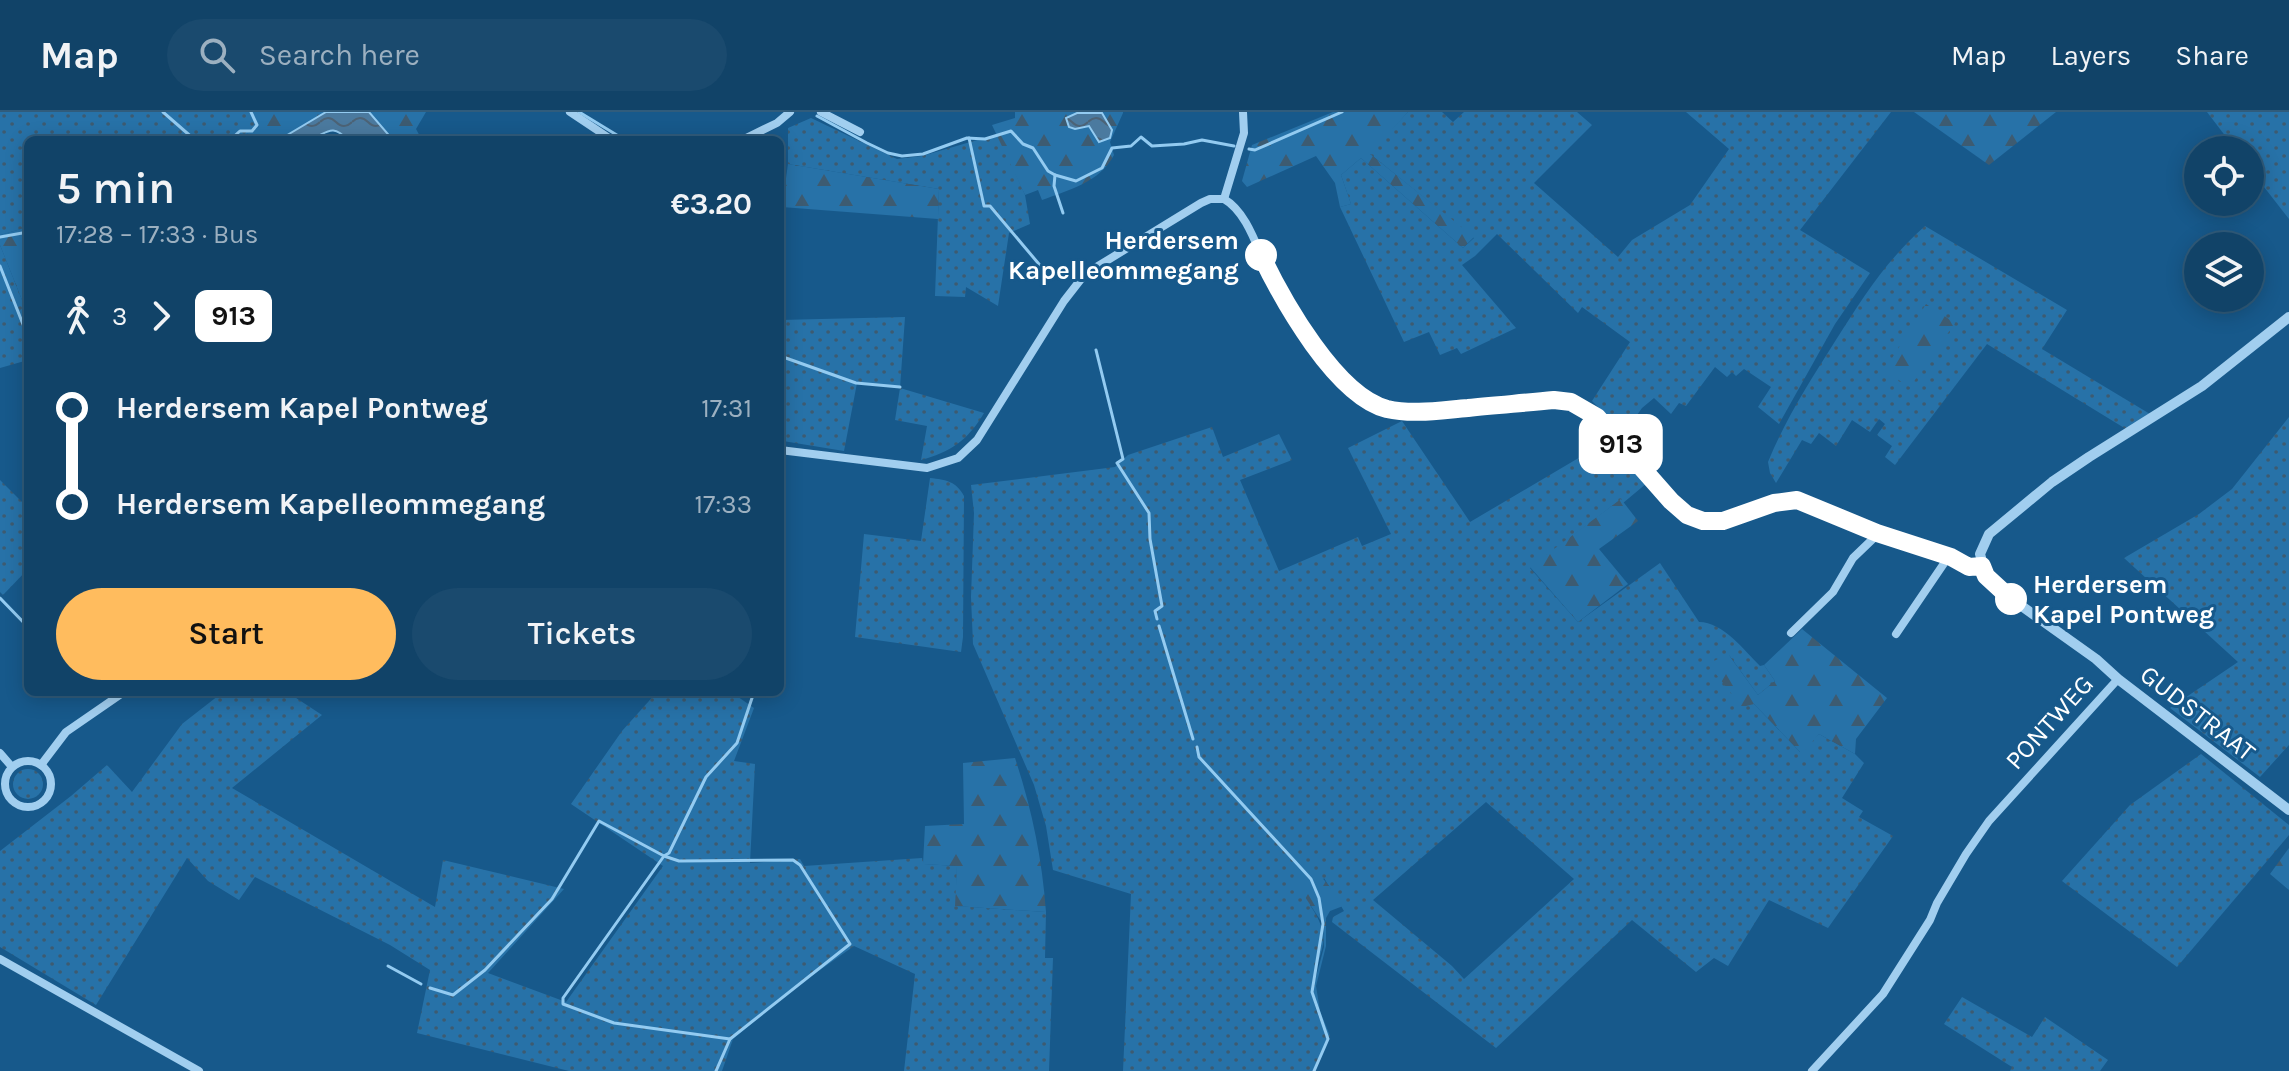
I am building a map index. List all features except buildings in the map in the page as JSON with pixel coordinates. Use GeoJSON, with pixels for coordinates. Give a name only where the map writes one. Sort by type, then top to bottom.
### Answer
{"type":"FeatureCollection","features":[{"type":"Feature","properties":{"kind":"street"},"geometry":{"type":"LineString","coordinates":[[570,112],[606,136]]}},
{"type":"Feature","properties":{"kind":"street"},"geometry":{"type":"LineString","coordinates":[[750,136],[777,123],[790,112]]}},
{"type":"Feature","properties":{"kind":"street"},"geometry":{"type":"LineString","coordinates":[[821,112],[860,132]]}},
{"type":"Feature","properties":{"kind":"street"},"geometry":{"type":"LineString","coordinates":[[1224,199],[1244,133],[1243,112]]}},
{"type":"Feature","properties":{"kind":"street"},"geometry":{"type":"LineString","coordinates":[[784,450],[927,468],[958,458],[977,440],[1064,301],[1085,274],[1201,203],[1224,199],[1239,212],[1275,286],[1299,324],[1353,391],[1368,401],[1386,408],[1414,411],[1554,400],[1571,402],[1597,417],[1687,515],[1703,521],[1723,521],[1774,503],[1797,500],[1878,534],[1949,556],[1969,567],[1982,566],[1980,554],[1989,534],[2089,457],[2202,386],[2289,317]]}},
{"type":"Feature","properties":{"kind":"street"},"geometry":{"type":"LineString","coordinates":[[1791,633],[1833,592],[1853,558],[1878,534]]}},
{"type":"Feature","properties":{"kind":"street"},"geometry":{"type":"LineString","coordinates":[[1896,634],[1949,556]]}},
{"type":"Feature","properties":{"kind":"street","name":"PONTWEG"},"geometry":{"type":"LineString","coordinates":[[1812,1071],[1883,994],[1989,821],[2118,679],[2096,659],[2002,592],[1986,576],[1982,566]]}},
{"type":"Feature","properties":{"kind":"street","name":"GUDSTRAAT"},"geometry":{"type":"LineString","coordinates":[[2118,679],[2289,810]]}},
{"type":"Feature","properties":{"kind":"street"},"geometry":{"type":"LineString","coordinates":[[41,765],[66,732],[118,696]]}},
{"type":"Feature","properties":{"kind":"street"},"geometry":{"type":"LineString","coordinates":[[0,753],[12,767]]}},
{"type":"Feature","properties":{"kind":"street"},"geometry":{"type":"LineString","coordinates":[[24,761],[41,765],[51,782],[47,797],[42,802],[28,807],[20,805],[3,792],[12,767],[24,761]]}},
{"type":"Feature","properties":{"kind":"street"},"geometry":{"type":"LineString","coordinates":[[0,959],[199,1071]]}},
{"type":"Feature","properties":{"kind":"green space"},"geometry":{"type":"Polygon","coordinates":[[[0,112],[251,112],[259,127],[243,136],[24,136],[24,228],[0,235],[0,112]]]}},
{"type":"Feature","properties":{"kind":"green space"},"geometry":{"type":"Polygon","coordinates":[[[251,112],[326,112],[286,136],[243,136],[259,127],[251,112]]]}},
{"type":"Feature","properties":{"kind":"green space"},"geometry":{"type":"Polygon","coordinates":[[[369,112],[426,112],[416,129],[420,136],[390,136],[369,112]]]}},
{"type":"Feature","properties":{"kind":"green space"},"geometry":{"type":"Polygon","coordinates":[[[1015,112],[1123,113],[1110,142],[1114,155],[1101,172],[1083,184],[1042,200],[1038,190],[1025,195],[992,125],[1015,118],[1015,112]]]}},
{"type":"Feature","properties":{"kind":"green space"},"geometry":{"type":"Polygon","coordinates":[[[1333,112],[1408,112],[1370,154],[1474,237],[1463,248],[1361,158],[1341,175],[1351,204],[1340,207],[1335,183],[1316,156],[1247,187],[1242,181],[1252,145],[1333,112]]]}},
{"type":"Feature","properties":{"kind":"green space"},"geometry":{"type":"Polygon","coordinates":[[[1408,112],[1442,112],[1453,122],[1464,112],[1577,112],[1592,125],[1534,183],[1618,257],[1632,240],[1690,205],[1729,149],[1686,112],[1891,112],[1800,230],[1870,273],[1835,324],[1779,424],[1758,407],[1771,387],[1744,369],[1736,376],[1732,372],[1727,377],[1715,367],[1686,406],[1679,403],[1671,414],[1654,398],[1642,408],[1624,433],[1592,401],[1630,342],[1582,307],[1578,313],[1497,234],[1462,265],[1516,328],[1461,354],[1457,348],[1440,355],[1429,332],[1404,342],[1340,207],[1351,204],[1341,175],[1361,158],[1463,248],[1474,238],[1369,153],[1408,112]]]}},
{"type":"Feature","properties":{"kind":"green space"},"geometry":{"type":"Polygon","coordinates":[[[1914,112],[2056,112],[1989,165],[1914,112]]]}},
{"type":"Feature","properties":{"kind":"green space"},"geometry":{"type":"Polygon","coordinates":[[[2207,112],[2289,112],[2289,219],[2264,187],[2264,136],[2225,136],[2207,112]]]}},
{"type":"Feature","properties":{"kind":"green space"},"geometry":{"type":"Polygon","coordinates":[[[811,118],[897,159],[922,156],[998,134],[1025,195],[1030,224],[1009,233],[998,306],[966,287],[965,297],[935,296],[939,189],[788,164],[788,128],[811,118]]]}},
{"type":"Feature","properties":{"kind":"green space"},"geometry":{"type":"Polygon","coordinates":[[[788,164],[939,189],[938,219],[784,207],[788,164]]]}},
{"type":"Feature","properties":{"kind":"green space"},"geometry":{"type":"Polygon","coordinates":[[[1925,226],[2067,310],[2042,349],[2150,414],[2126,429],[1987,344],[1895,465],[1885,457],[1892,446],[1877,435],[1885,424],[1879,419],[1870,432],[1852,420],[1836,446],[1819,433],[1811,444],[1802,440],[1776,483],[1768,462],[1798,401],[1875,281],[1925,226]]]}},
{"type":"Feature","properties":{"kind":"green space"},"geometry":{"type":"Polygon","coordinates":[[[24,228],[24,305],[0,245],[0,235],[24,228]]]}},
{"type":"Feature","properties":{"kind":"green space"},"geometry":{"type":"Polygon","coordinates":[[[0,245],[24,305],[24,361],[0,368],[0,245]]]}},
{"type":"Feature","properties":{"kind":"green space"},"geometry":{"type":"Polygon","coordinates":[[[1926,304],[1955,323],[1910,387],[1884,371],[1926,304]]]}},
{"type":"Feature","properties":{"kind":"green space"},"geometry":{"type":"Polygon","coordinates":[[[905,317],[900,388],[857,383],[844,451],[784,441],[784,320],[905,317]]]}},
{"type":"Feature","properties":{"kind":"green space"},"geometry":{"type":"Polygon","coordinates":[[[900,388],[984,413],[958,444],[921,460],[927,426],[895,420],[900,388]]]}},
{"type":"Feature","properties":{"kind":"green space"},"geometry":{"type":"Polygon","coordinates":[[[2289,417],[2289,745],[2260,777],[2170,708],[2238,662],[2124,558],[2199,514],[2232,489],[2289,417]]]}},
{"type":"Feature","properties":{"kind":"green space"},"geometry":{"type":"Polygon","coordinates":[[[1402,421],[1470,522],[1609,440],[1647,483],[1530,568],[1578,622],[1660,563],[1699,622],[1725,632],[1760,666],[1764,665],[1775,681],[1758,695],[1729,655],[1754,704],[1800,752],[1819,734],[1855,754],[1864,763],[1842,798],[1863,811],[1859,817],[1893,836],[1828,928],[1769,900],[1728,966],[1714,958],[1696,972],[1632,920],[1496,1048],[1332,922],[1333,917],[1344,911],[1324,878],[1310,905],[1318,918],[1323,939],[1313,996],[1328,1039],[1314,1071],[1123,1071],[1131,894],[1053,870],[1046,826],[1034,785],[973,644],[974,513],[971,485],[1115,467],[1128,455],[1212,427],[1223,457],[1279,434],[1292,460],[1240,480],[1279,571],[1358,537],[1362,546],[1391,534],[1348,448],[1402,421]],[[1486,802],[1373,900],[1464,979],[1574,879],[1486,802]]]}},
{"type":"Feature","properties":{"kind":"green space"},"geometry":{"type":"Polygon","coordinates":[[[930,478],[950,482],[964,496],[961,652],[855,637],[864,534],[921,541],[930,478]]]}},
{"type":"Feature","properties":{"kind":"green space"},"geometry":{"type":"Polygon","coordinates":[[[0,480],[24,504],[24,573],[3,595],[0,592],[0,480]]]}},
{"type":"Feature","properties":{"kind":"green space"},"geometry":{"type":"Polygon","coordinates":[[[1621,499],[1638,521],[1599,549],[1628,584],[1578,622],[1530,567],[1621,499]]]}},
{"type":"Feature","properties":{"kind":"green space"},"geometry":{"type":"Polygon","coordinates":[[[1802,629],[1887,698],[1856,739],[1855,754],[1819,734],[1802,754],[1754,704],[1742,707],[1712,669],[1712,662],[1728,654],[1758,695],[1775,681],[1764,665],[1802,629]]]}},
{"type":"Feature","properties":{"kind":"green space"},"geometry":{"type":"Polygon","coordinates":[[[218,696],[293,696],[322,715],[232,788],[435,907],[443,860],[564,889],[488,973],[566,1002],[663,866],[571,804],[622,731],[653,696],[737,696],[754,708],[734,761],[755,764],[750,863],[800,859],[804,866],[922,858],[924,864],[957,866],[956,906],[1046,912],[1045,958],[1053,958],[1049,1071],[904,1071],[915,974],[854,946],[796,987],[733,1039],[722,1071],[569,1071],[417,1033],[430,970],[390,945],[255,877],[239,900],[208,881],[187,858],[96,1005],[0,947],[0,851],[107,765],[132,792],[182,724],[218,696]]]}},
{"type":"Feature","properties":{"kind":"green space"},"geometry":{"type":"Polygon","coordinates":[[[2201,754],[2289,825],[2289,835],[2177,967],[2062,881],[2130,805],[2201,754]]]}},
{"type":"Feature","properties":{"kind":"green space"},"geometry":{"type":"Polygon","coordinates":[[[1015,758],[1035,834],[1046,912],[955,906],[957,866],[923,864],[925,826],[964,824],[963,763],[1015,758]]]}},
{"type":"Feature","properties":{"kind":"green space"},"geometry":{"type":"Polygon","coordinates":[[[28,769],[39,773],[43,784],[39,795],[28,799],[17,795],[13,784],[17,773],[28,769]]]}},
{"type":"Feature","properties":{"kind":"green space"},"geometry":{"type":"Polygon","coordinates":[[[2289,848],[2289,890],[2270,874],[2289,848]]]}},
{"type":"Feature","properties":{"kind":"green space"},"geometry":{"type":"Polygon","coordinates":[[[1297,865],[1319,875],[1343,906],[1330,911],[1326,918],[1326,946],[1316,986],[1320,1011],[1330,1036],[1328,1039],[1312,992],[1324,947],[1323,924],[1293,879],[1297,865]]]}},
{"type":"Feature","properties":{"kind":"green space"},"geometry":{"type":"Polygon","coordinates":[[[1962,997],[2032,1037],[2045,1017],[2108,1060],[2100,1071],[2010,1071],[2012,1067],[1944,1024],[1962,997]]]}},
{"type":"Feature","properties":{"kind":"water"},"geometry":{"type":"Polygon","coordinates":[[[326,112],[369,112],[390,136],[344,136],[332,130],[317,136],[286,136],[326,112]]]}},
{"type":"Feature","properties":{"kind":"water"},"geometry":{"type":"Polygon","coordinates":[[[1077,113],[1102,113],[1112,130],[1110,138],[1099,142],[1089,126],[1069,127],[1066,118],[1077,113]]]}},
{"type":"Feature","properties":{"kind":"waterway"},"geometry":{"type":"LineString","coordinates":[[163,112],[190,136]]}},
{"type":"Feature","properties":{"kind":"waterway"},"geometry":{"type":"LineString","coordinates":[[234,136],[240,131],[252,131],[257,125],[251,112]]}},
{"type":"Feature","properties":{"kind":"waterway"},"geometry":{"type":"LineString","coordinates":[[579,112],[618,136]]}},
{"type":"Feature","properties":{"kind":"waterway"},"geometry":{"type":"LineString","coordinates":[[1249,149],[1255,150],[1342,112]]}},
{"type":"Feature","properties":{"kind":"waterway"},"geometry":{"type":"LineString","coordinates":[[817,116],[888,153],[902,156],[923,154],[967,138],[985,139],[1011,131],[1023,144],[1033,148],[1048,171],[1076,181],[1102,168],[1112,148],[1131,146],[1141,137],[1152,146],[1202,140],[1234,146]]}},
{"type":"Feature","properties":{"kind":"waterway"},"geometry":{"type":"LineString","coordinates":[[969,138],[984,206],[990,206],[1049,276]]}},
{"type":"Feature","properties":{"kind":"waterway"},"geometry":{"type":"LineString","coordinates":[[1055,175],[1054,186],[1063,213]]}},
{"type":"Feature","properties":{"kind":"waterway"},"geometry":{"type":"LineString","coordinates":[[0,237],[24,233]]}},
{"type":"Feature","properties":{"kind":"waterway"},"geometry":{"type":"LineString","coordinates":[[0,266],[24,327]]}},
{"type":"Feature","properties":{"kind":"waterway"},"geometry":{"type":"LineString","coordinates":[[1096,350],[1123,459],[1117,463],[1149,513],[1150,539],[1162,606],[1155,611],[1157,619]]}},
{"type":"Feature","properties":{"kind":"waterway"},"geometry":{"type":"LineString","coordinates":[[784,357],[856,383],[900,387]]}},
{"type":"Feature","properties":{"kind":"waterway"},"geometry":{"type":"LineString","coordinates":[[0,598],[24,623]]}},
{"type":"Feature","properties":{"kind":"waterway"},"geometry":{"type":"LineString","coordinates":[[1159,626],[1193,739]]}},
{"type":"Feature","properties":{"kind":"waterway"},"geometry":{"type":"LineString","coordinates":[[716,1071],[730,1039],[614,1023],[563,1004],[563,998],[669,853],[706,777],[737,743],[753,696]]}},
{"type":"Feature","properties":{"kind":"waterway"},"geometry":{"type":"LineString","coordinates":[[1197,747],[1199,757],[1311,879],[1319,898],[1323,924],[1312,992],[1328,1039],[1314,1071]]}},
{"type":"Feature","properties":{"kind":"waterway"},"geometry":{"type":"LineString","coordinates":[[430,988],[453,995],[485,970],[552,899],[599,821],[679,861],[793,860],[800,865],[850,944],[730,1039]]}},
{"type":"Feature","properties":{"kind":"waterway"},"geometry":{"type":"LineString","coordinates":[[388,966],[421,984]]}},
{"type":"Feature","properties":{"kind":"bus line","name":"913"},"geometry":{"type":"LineString","coordinates":[[1261,255],[1281,298],[1299,324],[1353,391],[1368,401],[1403,411],[1554,400],[1571,402],[1597,417],[1687,515],[1703,521],[1723,521],[1787,499],[1797,500],[1877,533],[1951,557],[1969,567],[1982,566],[1986,576],[2011,599]]}},
{"type":"Feature","properties":{"kind":"place","name":"Herdersem Kapelleommegang"},"geometry":{"type":"Point","coordinates":[1261,255]}},
{"type":"Feature","properties":{"kind":"place","name":"Herdersem Kapel Pontweg"},"geometry":{"type":"Point","coordinates":[2011,599]}}]}
